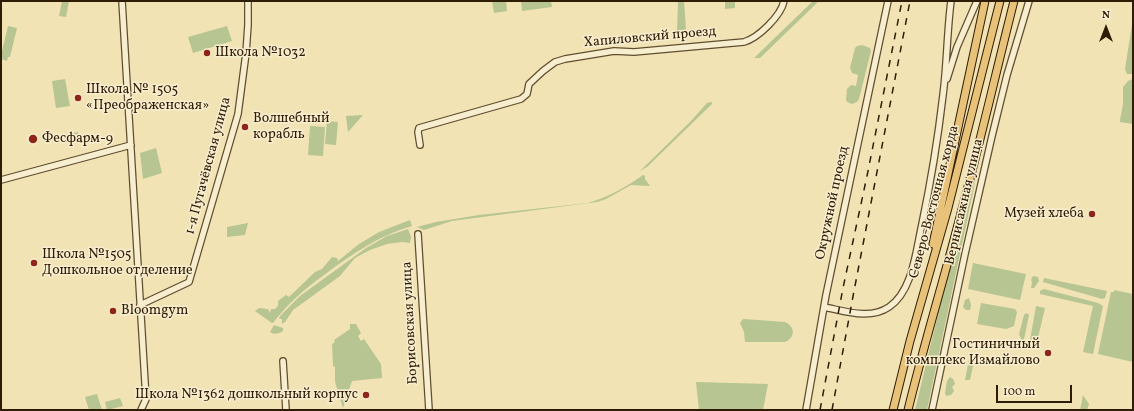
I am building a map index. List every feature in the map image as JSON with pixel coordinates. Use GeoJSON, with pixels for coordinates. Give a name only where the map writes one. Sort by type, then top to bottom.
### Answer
{"type":"FeatureCollection","features":[{"type":"Feature","properties":{"kind":"main road"},"geometry":{"type":"LineString","coordinates":[[924,292],[944,189],[985,1]]}},
{"type":"Feature","properties":{"kind":"main road","name":"Северо-Восточная хорда"},"geometry":{"type":"LineString","coordinates":[[893,410],[950,201],[1000,1]]}},
{"type":"Feature","properties":{"kind":"main road","name":"Северо-Восточная хорда"},"geometry":{"type":"LineString","coordinates":[[908,410],[936,300],[961,214],[1014,1]]}},
{"type":"Feature","properties":{"kind":"street"},"geometry":{"type":"LineString","coordinates":[[122,1],[146,399],[141,410]]}},
{"type":"Feature","properties":{"kind":"street","name":"1-я Пугачёвская улица"},"geometry":{"type":"LineString","coordinates":[[140,305],[189,282],[238,114],[246,53],[248,1]]}},
{"type":"Feature","properties":{"kind":"street","name":"Хапиловский проезд"},"geometry":{"type":"LineString","coordinates":[[420,145],[418,132],[419,128],[521,99],[527,94],[529,84],[555,62],[614,51],[634,52],[747,41],[757,36],[779,13],[784,1]]}},
{"type":"Feature","properties":{"kind":"street","name":"Окружной проезд"},"geometry":{"type":"LineString","coordinates":[[806,410],[824,307],[888,1]]}},
{"type":"Feature","properties":{"kind":"street"},"geometry":{"type":"LineString","coordinates":[[824,307],[870,314],[891,306],[897,301],[908,283],[927,201],[938,140],[951,1]]}},
{"type":"Feature","properties":{"kind":"street"},"geometry":{"type":"LineString","coordinates":[[943,94],[957,47],[977,1]]}},
{"type":"Feature","properties":{"kind":"street","name":"Вернисажная улица"},"geometry":{"type":"LineString","coordinates":[[932,410],[963,261],[992,136],[1007,75],[1029,1]]}},
{"type":"Feature","properties":{"kind":"street"},"geometry":{"type":"LineString","coordinates":[[1,180],[131,144]]}},
{"type":"Feature","properties":{"kind":"street","name":"Борисовская улица"},"geometry":{"type":"LineString","coordinates":[[418,234],[429,410]]}},
{"type":"Feature","properties":{"kind":"street"},"geometry":{"type":"LineString","coordinates":[[282,361],[286,410]]}},
{"type":"Feature","properties":{"kind":"green space"},"geometry":{"type":"Polygon","coordinates":[[[62,1],[69,1],[66,17],[59,16],[62,1]]]}},
{"type":"Feature","properties":{"kind":"green space"},"geometry":{"type":"Polygon","coordinates":[[[492,1],[506,1],[507,11],[494,13],[492,1]]]}},
{"type":"Feature","properties":{"kind":"green space"},"geometry":{"type":"Polygon","coordinates":[[[521,1],[551,1],[552,7],[522,11],[521,1]]]}},
{"type":"Feature","properties":{"kind":"green space"},"geometry":{"type":"Polygon","coordinates":[[[678,1],[684,1],[686,30],[677,30],[678,1]]]}},
{"type":"Feature","properties":{"kind":"green space"},"geometry":{"type":"Polygon","coordinates":[[[725,1],[735,1],[735,8],[725,9],[725,1]]]}},
{"type":"Feature","properties":{"kind":"green space"},"geometry":{"type":"Polygon","coordinates":[[[813,1],[819,1],[760,58],[754,58],[813,1]]]}},
{"type":"Feature","properties":{"kind":"green space"},"geometry":{"type":"Polygon","coordinates":[[[1133,18],[1133,74],[1127,74],[1125,69],[1133,18]]]}},
{"type":"Feature","properties":{"kind":"green space"},"geometry":{"type":"Polygon","coordinates":[[[8,26],[17,28],[10,57],[8,57],[7,61],[1,59],[1,55],[8,26]]]}},
{"type":"Feature","properties":{"kind":"green space"},"geometry":{"type":"Polygon","coordinates":[[[227,26],[232,41],[193,53],[188,37],[227,26]]]}},
{"type":"Feature","properties":{"kind":"green space"},"geometry":{"type":"Polygon","coordinates":[[[862,45],[870,48],[871,51],[859,99],[857,102],[852,104],[846,100],[847,89],[851,85],[856,86],[858,75],[852,73],[850,68],[855,48],[862,45]]]}},
{"type":"Feature","properties":{"kind":"green space"},"geometry":{"type":"Polygon","coordinates":[[[65,79],[70,106],[56,108],[52,81],[65,79]]]}},
{"type":"Feature","properties":{"kind":"green space"},"geometry":{"type":"Polygon","coordinates":[[[1133,79],[1133,124],[1120,122],[1120,120],[1123,104],[1123,87],[1128,81],[1133,79]]]}},
{"type":"Feature","properties":{"kind":"green space"},"geometry":{"type":"Polygon","coordinates":[[[712,102],[712,104],[647,167],[640,171],[691,121],[707,103],[712,102]]]}},
{"type":"Feature","properties":{"kind":"green space"},"geometry":{"type":"Polygon","coordinates":[[[363,115],[348,132],[346,116],[363,115]]]}},
{"type":"Feature","properties":{"kind":"green space"},"geometry":{"type":"Polygon","coordinates":[[[327,121],[338,122],[336,145],[325,144],[327,121]]]}},
{"type":"Feature","properties":{"kind":"green space"},"geometry":{"type":"Polygon","coordinates":[[[310,126],[325,127],[323,156],[308,155],[310,126]]]}},
{"type":"Feature","properties":{"kind":"green space"},"geometry":{"type":"Polygon","coordinates":[[[78,132],[80,140],[66,143],[64,135],[78,132]]]}},
{"type":"Feature","properties":{"kind":"green space"},"geometry":{"type":"Polygon","coordinates":[[[156,148],[162,173],[143,179],[140,153],[156,148]]]}},
{"type":"Feature","properties":{"kind":"green space"},"geometry":{"type":"Polygon","coordinates":[[[643,175],[650,186],[631,185],[606,199],[597,202],[452,221],[424,230],[417,227],[436,222],[479,215],[588,203],[604,198],[643,175]]]}},
{"type":"Feature","properties":{"kind":"green space"},"geometry":{"type":"Polygon","coordinates":[[[976,178],[927,410],[915,410],[946,281],[976,178]]]}},
{"type":"Feature","properties":{"kind":"green space"},"geometry":{"type":"Polygon","coordinates":[[[410,220],[412,226],[388,235],[366,246],[317,280],[303,291],[273,323],[255,311],[259,308],[268,309],[270,313],[271,309],[275,309],[278,306],[278,301],[286,295],[289,297],[315,272],[322,269],[332,257],[337,258],[338,261],[359,244],[379,232],[410,220]]]}},
{"type":"Feature","properties":{"kind":"green space"},"geometry":{"type":"Polygon","coordinates":[[[248,223],[245,235],[227,237],[227,227],[248,223]]]}},
{"type":"Feature","properties":{"kind":"green space"},"geometry":{"type":"Polygon","coordinates":[[[408,229],[411,237],[410,243],[402,242],[387,244],[370,250],[355,258],[340,276],[293,310],[282,324],[282,319],[279,319],[280,316],[300,296],[366,248],[387,236],[408,229]]]}},
{"type":"Feature","properties":{"kind":"green space"},"geometry":{"type":"Polygon","coordinates":[[[973,263],[1026,274],[1020,300],[968,289],[973,263]]]}},
{"type":"Feature","properties":{"kind":"green space"},"geometry":{"type":"Polygon","coordinates":[[[1033,276],[1038,277],[1039,281],[1034,288],[1031,288],[1031,280],[1033,276]]]}},
{"type":"Feature","properties":{"kind":"green space"},"geometry":{"type":"Polygon","coordinates":[[[1044,278],[1107,291],[1105,298],[1102,299],[1043,282],[1044,278]]]}},
{"type":"Feature","properties":{"kind":"green space"},"geometry":{"type":"Polygon","coordinates":[[[1044,289],[1098,303],[1103,306],[1093,354],[1083,352],[1093,306],[1040,294],[1040,291],[1044,289]]]}},
{"type":"Feature","properties":{"kind":"green space"},"geometry":{"type":"Polygon","coordinates":[[[1114,290],[1133,294],[1133,362],[1098,354],[1111,292],[1114,292],[1114,290]]]}},
{"type":"Feature","properties":{"kind":"green space"},"geometry":{"type":"Polygon","coordinates":[[[969,298],[971,305],[970,310],[966,310],[963,307],[965,300],[969,298]]]}},
{"type":"Feature","properties":{"kind":"green space"},"geometry":{"type":"Polygon","coordinates":[[[981,303],[1015,309],[1017,312],[1014,326],[1006,329],[977,324],[981,303]]]}},
{"type":"Feature","properties":{"kind":"green space"},"geometry":{"type":"Polygon","coordinates":[[[1036,306],[1045,308],[1037,342],[1030,340],[1036,306]]]}},
{"type":"Feature","properties":{"kind":"green space"},"geometry":{"type":"Polygon","coordinates":[[[1026,313],[1029,315],[1023,344],[1019,334],[1024,315],[1026,313]]]}},
{"type":"Feature","properties":{"kind":"green space"},"geometry":{"type":"Polygon","coordinates":[[[743,319],[785,322],[789,324],[793,332],[791,338],[785,342],[745,342],[744,332],[740,323],[743,319]]]}},
{"type":"Feature","properties":{"kind":"green space"},"geometry":{"type":"Polygon","coordinates":[[[350,324],[356,324],[361,333],[358,336],[361,341],[364,339],[381,364],[382,378],[352,381],[343,408],[335,382],[332,344],[335,342],[334,340],[350,329],[350,324]]]}},
{"type":"Feature","properties":{"kind":"green space"},"geometry":{"type":"Polygon","coordinates":[[[274,325],[283,328],[283,331],[276,334],[270,332],[274,325]]]}},
{"type":"Feature","properties":{"kind":"green space"},"geometry":{"type":"Polygon","coordinates":[[[972,352],[975,357],[970,380],[965,380],[970,354],[972,352]]]}},
{"type":"Feature","properties":{"kind":"green space"},"geometry":{"type":"Polygon","coordinates":[[[950,377],[953,379],[955,384],[952,387],[954,391],[951,395],[946,396],[947,381],[950,377]]]}},
{"type":"Feature","properties":{"kind":"green space"},"geometry":{"type":"Polygon","coordinates":[[[696,382],[768,384],[763,410],[699,410],[696,382]]]}},
{"type":"Feature","properties":{"kind":"green space"},"geometry":{"type":"Polygon","coordinates":[[[97,394],[102,410],[89,410],[85,397],[97,394]]]}},
{"type":"Feature","properties":{"kind":"green space"},"geometry":{"type":"Polygon","coordinates":[[[1083,395],[1089,404],[1087,410],[1080,410],[1083,395]]]}},
{"type":"Feature","properties":{"kind":"green space"},"geometry":{"type":"Polygon","coordinates":[[[120,398],[123,406],[107,410],[105,402],[120,398]]]}},
{"type":"Feature","properties":{"kind":"railway"},"geometry":{"type":"LineString","coordinates":[[820,410],[843,288],[902,1]]}},
{"type":"Feature","properties":{"kind":"railway"},"geometry":{"type":"LineString","coordinates":[[832,410],[910,1]]}},
{"type":"Feature","properties":{"kind":"place","name":"Школа №1032"},"geometry":{"type":"Point","coordinates":[207,53]}},
{"type":"Feature","properties":{"kind":"place","name":"Школа № 1505 «Преображенская»"},"geometry":{"type":"Point","coordinates":[78,98]}},
{"type":"Feature","properties":{"kind":"place","name":"Волшебный корабль"},"geometry":{"type":"Point","coordinates":[245,127]}},
{"type":"Feature","properties":{"kind":"place","name":"Фесфарм-9"},"geometry":{"type":"Point","coordinates":[33,139]}},
{"type":"Feature","properties":{"kind":"place","name":"Музей хлеба"},"geometry":{"type":"Point","coordinates":[1092,214]}},
{"type":"Feature","properties":{"kind":"place","name":"Школа №1505 Дошкольное отделение"},"geometry":{"type":"Point","coordinates":[34,263]}},
{"type":"Feature","properties":{"kind":"place","name":"Bloomgym"},"geometry":{"type":"Point","coordinates":[113,311]}},
{"type":"Feature","properties":{"kind":"place","name":"Гостиничный комплекс Измайлово"},"geometry":{"type":"Point","coordinates":[1048,353]}},
{"type":"Feature","properties":{"kind":"place","name":"Школа №1362 дошкольный корпус"},"geometry":{"type":"Point","coordinates":[366,395]}}]}
